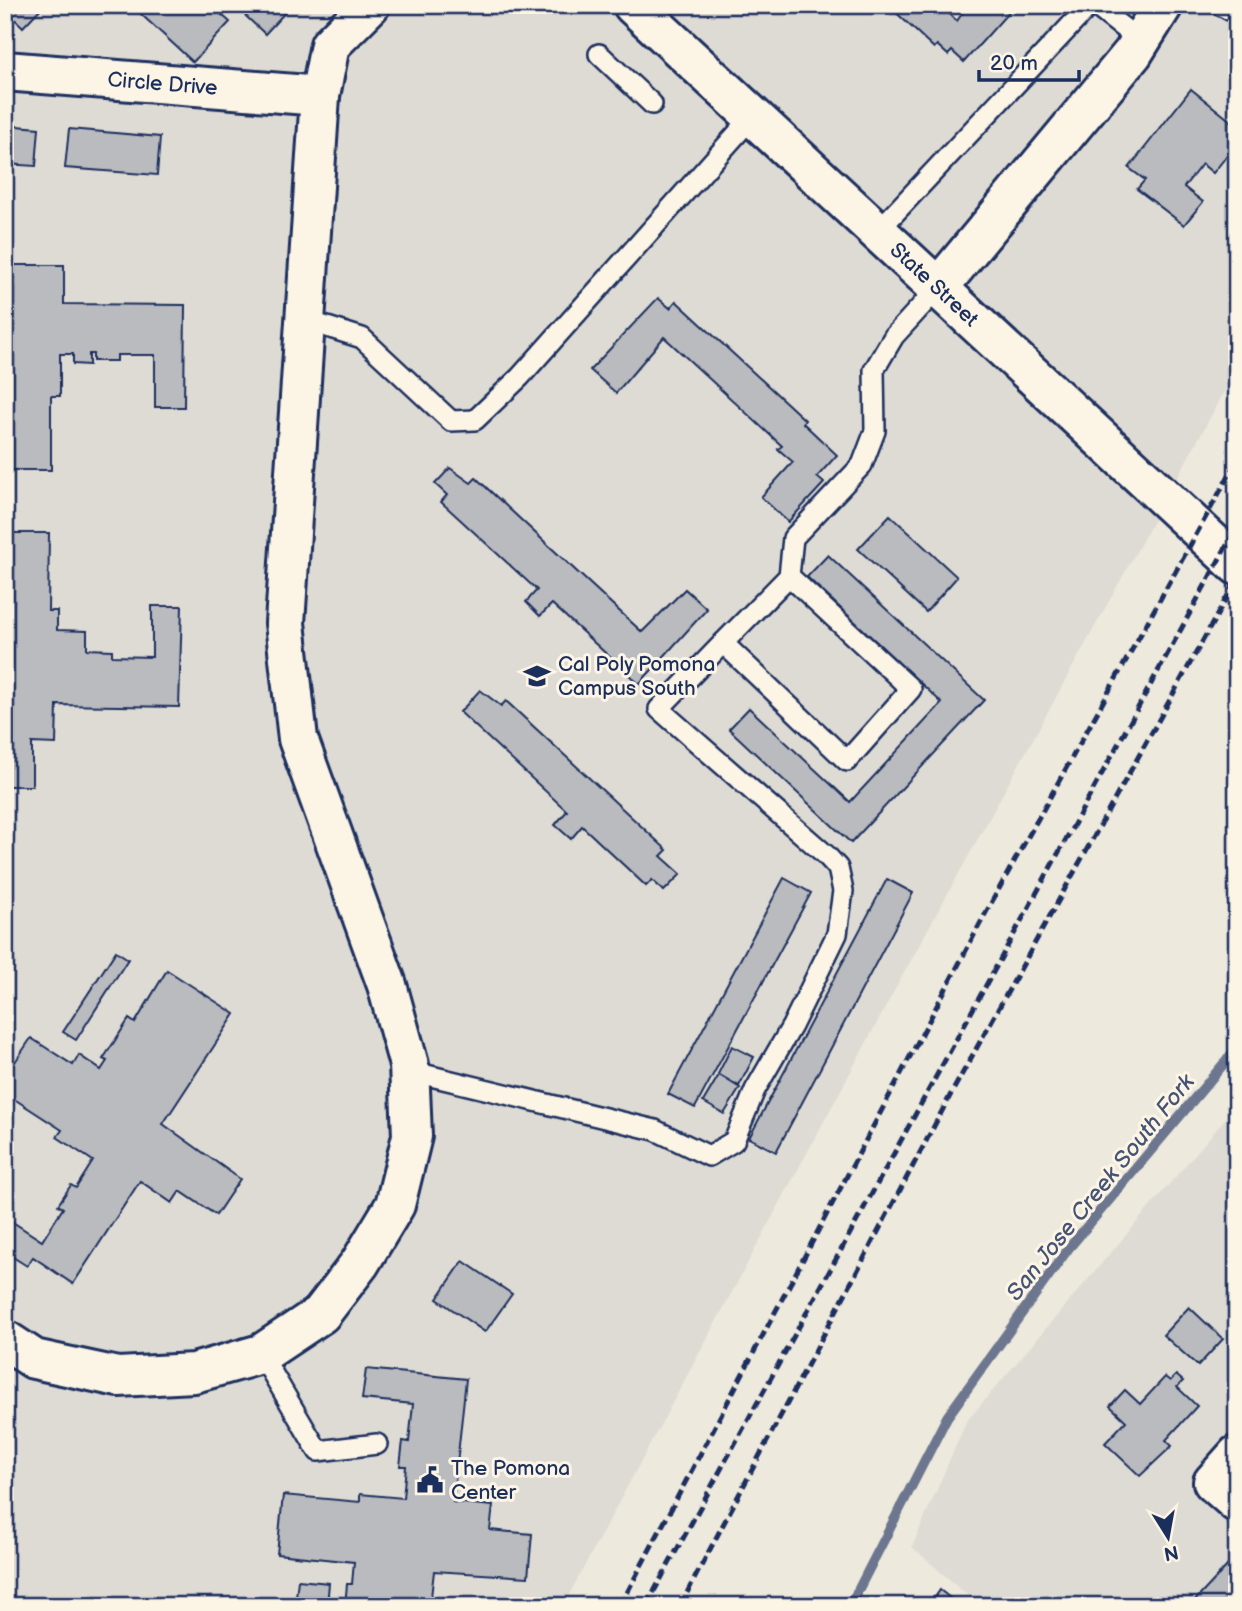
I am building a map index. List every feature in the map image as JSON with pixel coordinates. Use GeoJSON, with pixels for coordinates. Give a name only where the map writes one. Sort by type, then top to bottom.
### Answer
{"type":"FeatureCollection","features":[{"type":"Feature","properties":{"kind":"street"},"geometry":{"type":"LineString","coordinates":[[19,1349],[118,1377],[194,1373],[261,1354],[321,1314],[360,1263],[395,1205],[412,1136],[410,1071],[387,985],[298,739],[285,623],[320,96],[330,45],[370,5]]}},
{"type":"Feature","properties":{"kind":"street","name":"State Street"},"geometry":{"type":"LineString","coordinates":[[633,5],[1237,565]]}},
{"type":"Feature","properties":{"kind":"street"},"geometry":{"type":"LineString","coordinates":[[937,289],[1044,163],[1140,41],[1163,5]]}},
{"type":"Feature","properties":{"kind":"street","name":"Circle Drive"},"geometry":{"type":"LineString","coordinates":[[5,71],[320,96]]}},
{"type":"Feature","properties":{"kind":"street"},"geometry":{"type":"LineString","coordinates":[[1237,1455],[1213,1482],[1237,1503]]}},
{"type":"Feature","properties":{"kind":"lane"},"geometry":{"type":"LineString","coordinates":[[876,233],[1092,5],[1140,41]]}},
{"type":"Feature","properties":{"kind":"lane"},"geometry":{"type":"LineString","coordinates":[[1220,5],[1237,14]]}},
{"type":"Feature","properties":{"kind":"lane"},"geometry":{"type":"LineString","coordinates":[[599,54],[652,104]]}},
{"type":"Feature","properties":{"kind":"lane"},"geometry":{"type":"LineString","coordinates":[[305,320],[362,338],[451,421],[475,420],[520,377],[752,117]]}},
{"type":"Feature","properties":{"kind":"lane"},"geometry":{"type":"LineString","coordinates":[[410,1071],[655,1130],[709,1156],[734,1141],[755,1090],[792,1026],[837,934],[843,891],[838,868],[826,855],[659,709],[789,576],[793,538],[862,465],[875,431],[874,370],[894,336],[937,289]]}},
{"type":"Feature","properties":{"kind":"lane"},"geometry":{"type":"LineString","coordinates":[[723,643],[847,761],[911,689],[789,576]]}},
{"type":"Feature","properties":{"kind":"lane"},"geometry":{"type":"LineString","coordinates":[[261,1354],[318,1451],[377,1444]]}},
{"type":"Feature","properties":{"kind":"shaded area","name":"Cal Poly Pomona Campus South"},"geometry":{"type":"Polygon","coordinates":[[[5,5],[1237,5],[1237,369],[899,982],[563,1606],[5,1606],[5,5]]]}},
{"type":"Feature","properties":{"kind":"shaded area"},"geometry":{"type":"Polygon","coordinates":[[[1237,1105],[1237,1606],[980,1606],[912,1547],[966,1422],[1237,1105]]]}},
{"type":"Feature","properties":{"kind":"building"},"geometry":{"type":"Polygon","coordinates":[[[5,5],[44,5],[23,27],[5,10],[5,5]]]}},
{"type":"Feature","properties":{"kind":"building"},"geometry":{"type":"Polygon","coordinates":[[[131,5],[228,5],[221,14],[230,22],[193,62],[131,5]]]}},
{"type":"Feature","properties":{"kind":"building"},"geometry":{"type":"Polygon","coordinates":[[[234,5],[292,5],[265,34],[234,5]]]}},
{"type":"Feature","properties":{"kind":"building"},"geometry":{"type":"Polygon","coordinates":[[[888,5],[940,5],[957,21],[968,5],[1015,5],[964,62],[952,51],[948,55],[937,45],[934,48],[888,5]]]}},
{"type":"Feature","properties":{"kind":"building"},"geometry":{"type":"Polygon","coordinates":[[[1191,89],[1237,126],[1237,143],[1213,173],[1202,164],[1184,187],[1203,202],[1184,225],[1137,189],[1145,180],[1129,168],[1191,89]]]}},
{"type":"Feature","properties":{"kind":"building"},"geometry":{"type":"Polygon","coordinates":[[[5,125],[39,128],[36,166],[5,164],[5,125]]]}},
{"type":"Feature","properties":{"kind":"building"},"geometry":{"type":"Polygon","coordinates":[[[69,129],[160,137],[157,175],[65,168],[69,129]]]}},
{"type":"Feature","properties":{"kind":"building"},"geometry":{"type":"Polygon","coordinates":[[[5,265],[64,265],[64,304],[185,305],[184,407],[155,407],[155,355],[117,355],[117,361],[93,361],[93,354],[89,354],[89,365],[73,364],[73,354],[60,354],[60,396],[51,396],[51,470],[5,470],[5,265]]]}},
{"type":"Feature","properties":{"kind":"building"},"geometry":{"type":"Polygon","coordinates":[[[658,298],[670,308],[676,301],[805,420],[803,423],[837,455],[817,477],[824,483],[788,522],[761,497],[793,462],[778,449],[782,446],[664,337],[616,393],[590,370],[658,298]]]}},
{"type":"Feature","properties":{"kind":"building"},"geometry":{"type":"Polygon","coordinates":[[[450,468],[471,483],[476,478],[642,632],[685,589],[707,609],[639,684],[552,604],[540,616],[526,602],[537,590],[441,502],[447,495],[435,484],[450,468]]]}},
{"type":"Feature","properties":{"kind":"building"},"geometry":{"type":"Polygon","coordinates":[[[890,515],[957,577],[926,612],[858,549],[890,515]]]}},
{"type":"Feature","properties":{"kind":"building"},"geometry":{"type":"Polygon","coordinates":[[[5,533],[49,533],[48,611],[57,611],[57,630],[87,631],[87,649],[112,650],[112,656],[152,657],[152,606],[182,606],[179,707],[57,705],[56,744],[32,743],[32,786],[5,786],[5,533]]]}},
{"type":"Feature","properties":{"kind":"building"},"geometry":{"type":"Polygon","coordinates":[[[828,555],[984,700],[851,843],[729,729],[749,708],[850,802],[942,703],[807,577],[828,555]]]}},
{"type":"Feature","properties":{"kind":"building"},"geometry":{"type":"Polygon","coordinates":[[[480,690],[501,706],[506,701],[667,850],[661,856],[681,874],[664,891],[652,880],[646,886],[582,826],[571,839],[555,825],[567,811],[460,712],[480,690]]]}},
{"type":"Feature","properties":{"kind":"building"},"geometry":{"type":"Polygon","coordinates":[[[784,878],[811,893],[695,1108],[668,1094],[784,878]]]}},
{"type":"Feature","properties":{"kind":"building"},"geometry":{"type":"Polygon","coordinates":[[[887,879],[913,893],[776,1152],[749,1138],[887,879]]]}},
{"type":"Feature","properties":{"kind":"building"},"geometry":{"type":"Polygon","coordinates":[[[116,951],[128,959],[76,1040],[63,1032],[116,951]]]}},
{"type":"Feature","properties":{"kind":"building"},"geometry":{"type":"Polygon","coordinates":[[[167,970],[235,1014],[163,1124],[240,1179],[216,1215],[180,1191],[172,1203],[140,1181],[73,1284],[33,1257],[27,1266],[5,1252],[5,1217],[42,1241],[63,1208],[58,1205],[71,1185],[76,1188],[93,1161],[57,1137],[62,1130],[5,1093],[5,1077],[31,1038],[73,1065],[79,1055],[101,1070],[107,1061],[103,1059],[129,1019],[135,1023],[167,970]]]}},
{"type":"Feature","properties":{"kind":"building"},"geometry":{"type":"Polygon","coordinates":[[[732,1046],[754,1057],[739,1086],[718,1074],[732,1046]]]}},
{"type":"Feature","properties":{"kind":"building"},"geometry":{"type":"Polygon","coordinates":[[[719,1075],[740,1088],[724,1114],[703,1102],[719,1075]]]}},
{"type":"Feature","properties":{"kind":"building"},"geometry":{"type":"Polygon","coordinates":[[[463,1261],[512,1294],[485,1332],[437,1299],[463,1261]]]}},
{"type":"Feature","properties":{"kind":"building"},"geometry":{"type":"Polygon","coordinates":[[[1189,1307],[1223,1339],[1198,1366],[1163,1335],[1189,1307]]]}},
{"type":"Feature","properties":{"kind":"building","name":"The Pomona Center"},"geometry":{"type":"Polygon","coordinates":[[[366,1369],[466,1379],[453,1502],[493,1506],[490,1530],[532,1534],[528,1577],[434,1571],[430,1606],[345,1606],[347,1584],[352,1584],[354,1562],[277,1554],[283,1495],[360,1502],[360,1494],[403,1498],[406,1466],[400,1466],[403,1441],[409,1442],[413,1404],[362,1399],[366,1369]]]}},
{"type":"Feature","properties":{"kind":"building"},"geometry":{"type":"Polygon","coordinates":[[[1176,1375],[1183,1381],[1177,1387],[1197,1406],[1166,1440],[1172,1446],[1140,1476],[1105,1443],[1126,1421],[1110,1406],[1125,1390],[1140,1404],[1165,1377],[1170,1381],[1176,1375]]]}},
{"type":"Feature","properties":{"kind":"building"},"geometry":{"type":"Polygon","coordinates":[[[1228,1565],[1237,1573],[1237,1606],[1190,1606],[1228,1565]]]}},
{"type":"Feature","properties":{"kind":"building"},"geometry":{"type":"Polygon","coordinates":[[[298,1580],[329,1583],[327,1606],[295,1606],[298,1580]]]}},
{"type":"Feature","properties":{"kind":"building"},"geometry":{"type":"Polygon","coordinates":[[[940,1590],[960,1606],[929,1606],[940,1590]]]}},
{"type":"Feature","properties":{"kind":"waterway","name":"San Jose Creek South Fork"},"geometry":{"type":"LineString","coordinates":[[850,1606],[947,1417],[1068,1249],[1237,1048]]}},
{"type":"Feature","properties":{"kind":"railway"},"geometry":{"type":"LineString","coordinates":[[620,1606],[990,905],[1237,461]]}},
{"type":"Feature","properties":{"kind":"railway"},"geometry":{"type":"LineString","coordinates":[[646,1606],[1237,527]]}},
{"type":"Feature","properties":{"kind":"railway"},"geometry":{"type":"LineString","coordinates":[[680,1606],[951,1094],[1237,579]]}},
{"type":"Feature","properties":{"kind":"place","name":"Cal Poly Pomona Campus South"},"geometry":{"type":"Point","coordinates":[537,676]}},
{"type":"Feature","properties":{"kind":"place","name":"The Pomona Center"},"geometry":{"type":"Point","coordinates":[430,1480]}}]}
